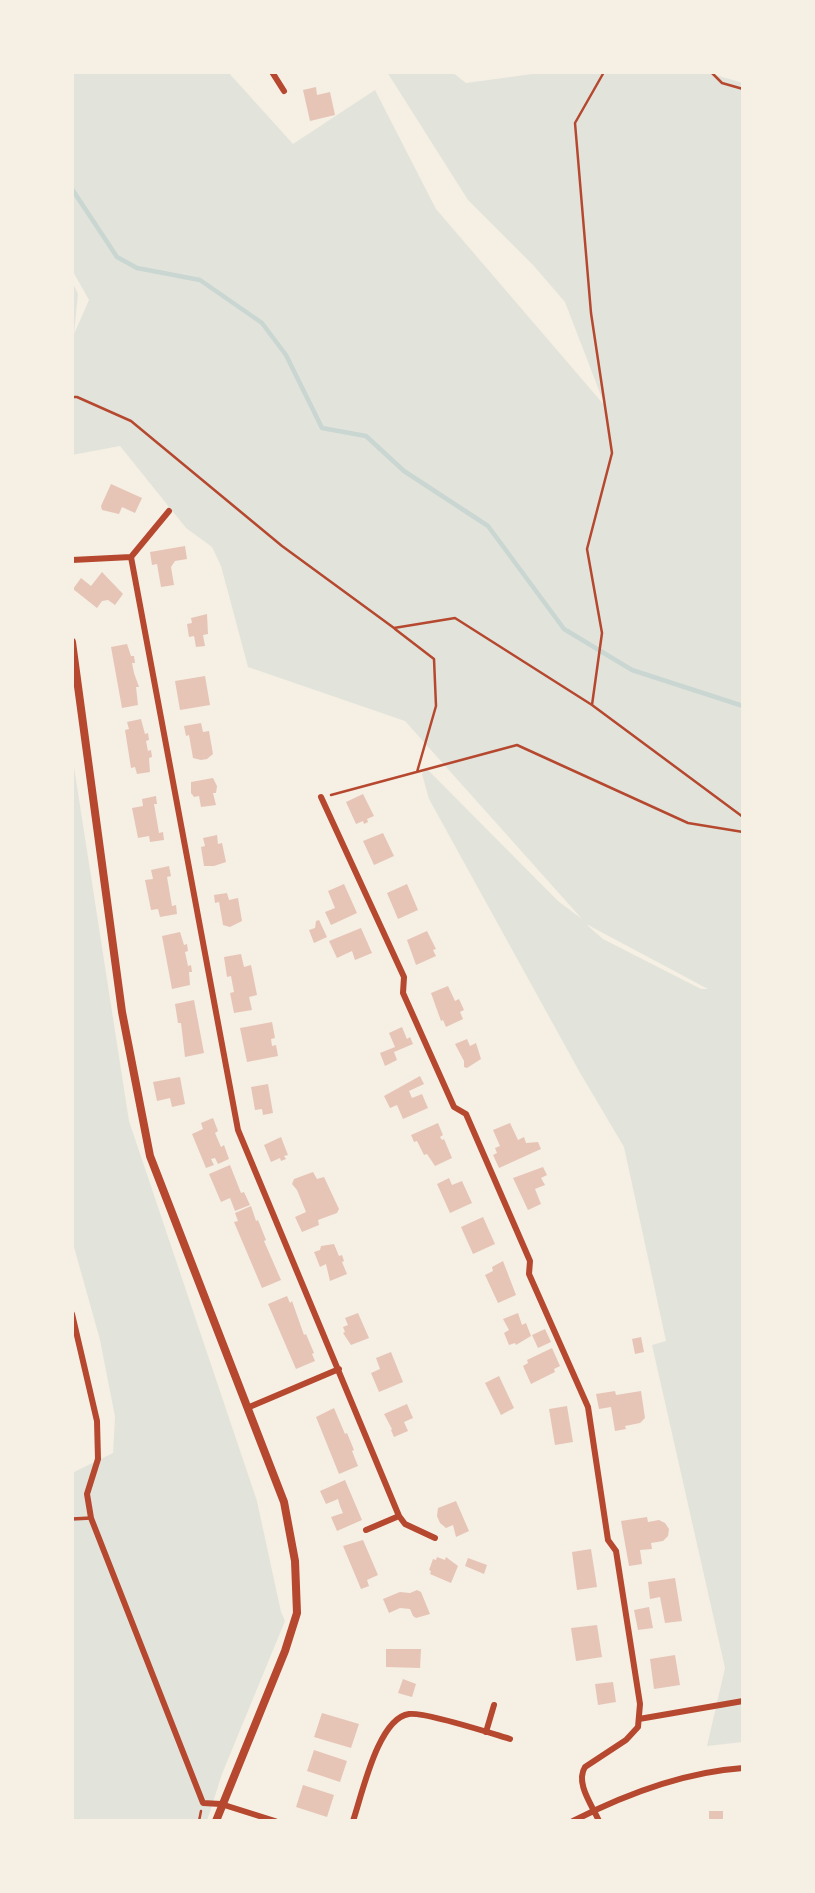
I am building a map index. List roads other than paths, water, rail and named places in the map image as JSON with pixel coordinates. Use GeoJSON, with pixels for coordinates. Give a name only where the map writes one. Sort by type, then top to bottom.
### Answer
{"type":"FeatureCollection","features":[{"type":"Feature","properties":{"kind":"street"},"geometry":{"type":"LineString","coordinates":[[272,72],[284,91]]}},
{"type":"Feature","properties":{"kind":"street"},"geometry":{"type":"LineString","coordinates":[[72,560],[131,557],[169,511]]}},
{"type":"Feature","properties":{"kind":"street"},"geometry":{"type":"LineString","coordinates":[[131,557],[238,1130],[399,1516],[405,1524],[435,1538]]}},
{"type":"Feature","properties":{"kind":"street"},"geometry":{"type":"LineString","coordinates":[[72,642],[122,1012],[150,1156],[284,1502],[295,1561],[298,1613],[216,1821]]}},
{"type":"Feature","properties":{"kind":"street"},"geometry":{"type":"LineString","coordinates":[[321,797],[404,977],[403,993],[454,1107],[466,1114],[530,1261],[529,1274],[588,1407],[608,1540],[616,1551],[640,1704],[638,1727],[626,1740],[585,1766],[582,1772],[580,1780],[599,1821]]}},
{"type":"Feature","properties":{"kind":"street"},"geometry":{"type":"LineString","coordinates":[[72,1314],[97,1421],[98,1459],[87,1494],[91,1518],[203,1803],[221,1804],[275,1821]]}},
{"type":"Feature","properties":{"kind":"street"},"geometry":{"type":"LineString","coordinates":[[247,1408],[339,1369]]}},
{"type":"Feature","properties":{"kind":"street"},"geometry":{"type":"LineString","coordinates":[[366,1531],[399,1516]]}},
{"type":"Feature","properties":{"kind":"street"},"geometry":{"type":"LineString","coordinates":[[639,1719],[743,1701]]}},
{"type":"Feature","properties":{"kind":"street"},"geometry":{"type":"LineString","coordinates":[[486,1732],[494,1705]]}},
{"type":"Feature","properties":{"kind":"street"},"geometry":{"type":"LineString","coordinates":[[353,1821],[382,1739],[392,1723],[400,1717],[417,1714],[510,1738]]}},
{"type":"Feature","properties":{"kind":"street"},"geometry":{"type":"LineString","coordinates":[[573,1821],[594,1810],[689,1777],[743,1768]]}},
{"type":"Feature","properties":{"kind":"lane"},"geometry":{"type":"LineString","coordinates":[[72,1519],[91,1518]]}},
{"type":"Feature","properties":{"kind":"waterway"},"geometry":{"type":"LineString","coordinates":[[72,189],[117,257],[137,268],[200,280],[262,323],[286,355],[322,428],[366,436],[404,471],[488,526],[564,629],[632,670],[743,706]]}}]}
